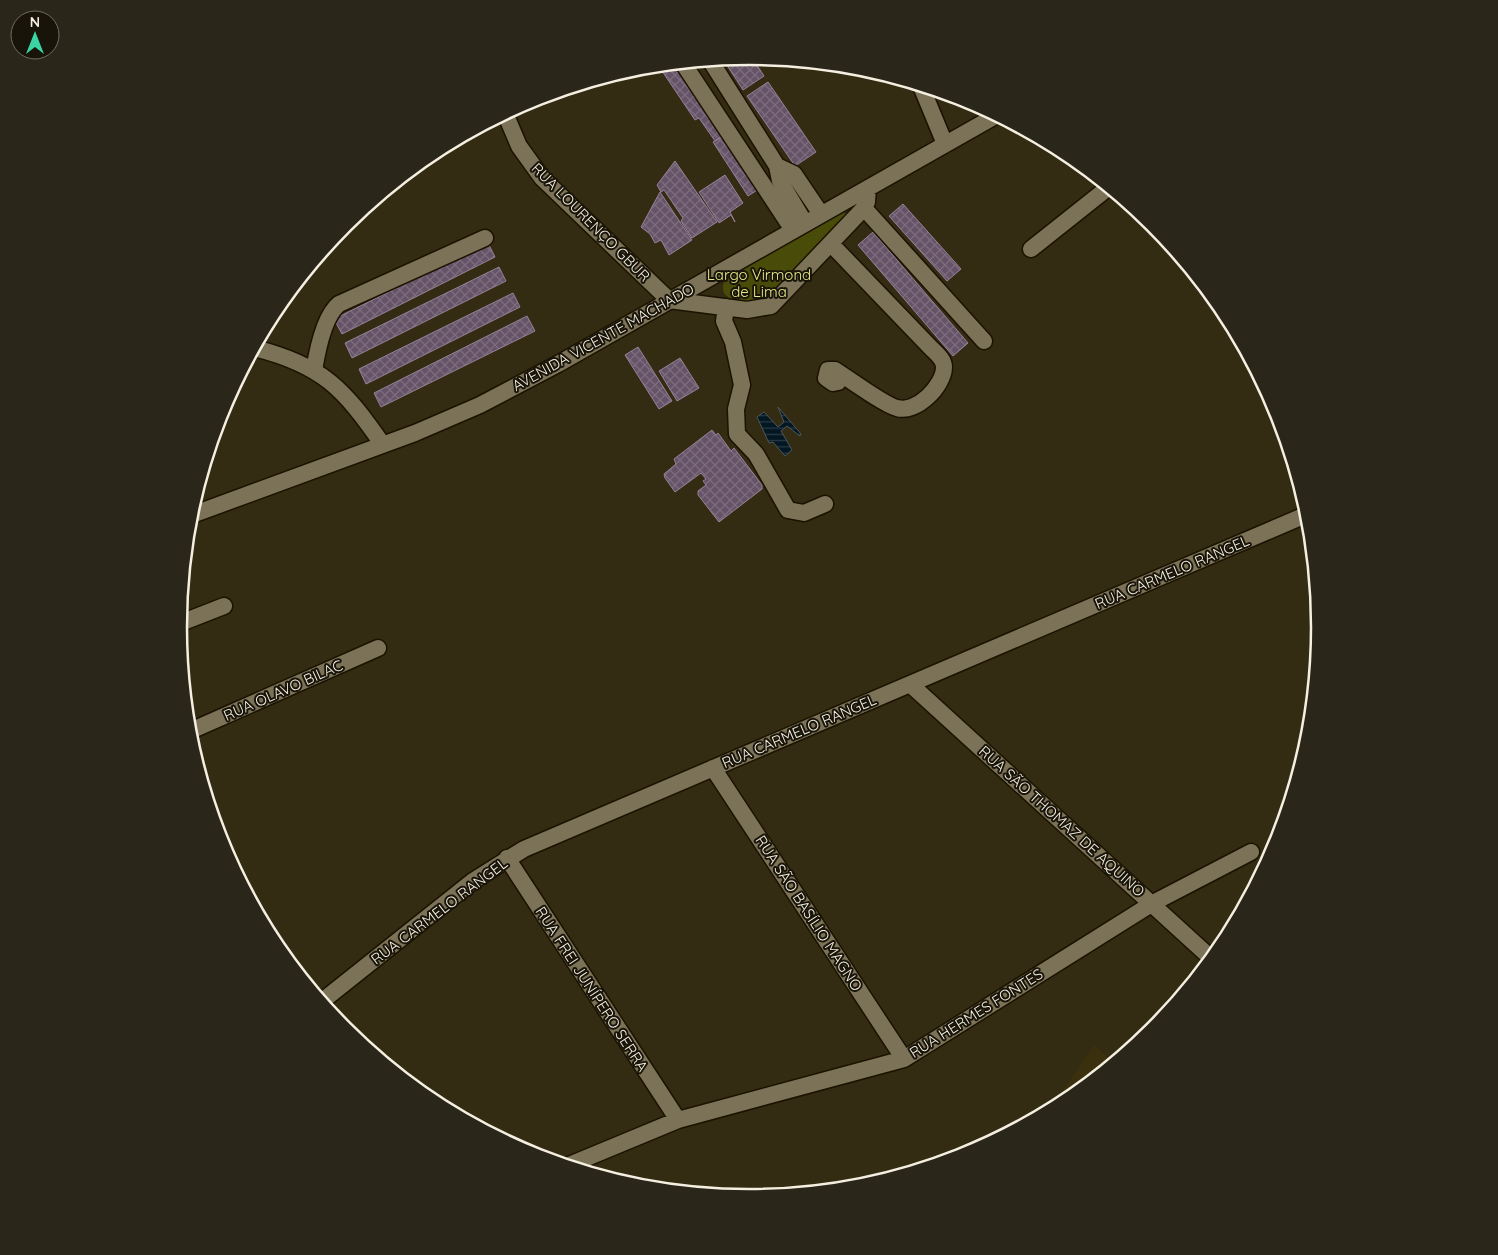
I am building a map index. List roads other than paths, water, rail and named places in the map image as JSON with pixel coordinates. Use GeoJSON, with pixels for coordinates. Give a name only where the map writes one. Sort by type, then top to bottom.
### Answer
{"type":"FeatureCollection","features":[{"type":"Feature","properties":{"kind":"street"},"geometry":{"type":"LineString","coordinates":[[714,66],[778,166],[780,181],[799,227]]}},
{"type":"Feature","properties":{"kind":"street"},"geometry":{"type":"LineString","coordinates":[[687,69],[799,227]]}},
{"type":"Feature","properties":{"kind":"street"},"geometry":{"type":"LineString","coordinates":[[924,93],[945,144]]}},
{"type":"Feature","properties":{"kind":"street","name":"AVENIDA VICENTE MACHADO"},"geometry":{"type":"LineString","coordinates":[[198,513],[450,419],[522,383],[989,119]]}},
{"type":"Feature","properties":{"kind":"street","name":"RUA LOURENÇO GBUR"},"geometry":{"type":"LineString","coordinates":[[508,120],[519,146],[542,178],[669,300]]}},
{"type":"Feature","properties":{"kind":"street"},"geometry":{"type":"LineString","coordinates":[[778,166],[794,174],[821,214]]}},
{"type":"Feature","properties":{"kind":"street"},"geometry":{"type":"LineString","coordinates":[[669,300],[754,311],[771,306],[832,245],[864,208],[867,202],[868,188]]}},
{"type":"Feature","properties":{"kind":"street"},"geometry":{"type":"LineString","coordinates":[[1031,249],[1103,191]]}},
{"type":"Feature","properties":{"kind":"street"},"geometry":{"type":"LineString","coordinates":[[864,208],[984,341]]}},
{"type":"Feature","properties":{"kind":"street"},"geometry":{"type":"LineString","coordinates":[[314,371],[316,353],[332,309],[339,304],[485,238]]}},
{"type":"Feature","properties":{"kind":"street"},"geometry":{"type":"LineString","coordinates":[[832,245],[932,348],[942,359],[944,367],[933,390],[920,404],[910,409],[896,408],[842,375]]}},
{"type":"Feature","properties":{"kind":"street"},"geometry":{"type":"LineString","coordinates":[[726,308],[724,321],[736,352],[742,385],[736,409],[738,434],[756,454],[788,510],[804,513],[825,504]]}},
{"type":"Feature","properties":{"kind":"street"},"geometry":{"type":"LineString","coordinates":[[260,350],[289,359],[314,371],[343,392],[383,445]]}},
{"type":"Feature","properties":{"kind":"street","name":"RUA CARMELO RANGEL"},"geometry":{"type":"LineString","coordinates":[[326,998],[473,882],[507,858],[1301,517]]}},
{"type":"Feature","properties":{"kind":"street"},"geometry":{"type":"LineString","coordinates":[[187,620],[224,606]]}},
{"type":"Feature","properties":{"kind":"street","name":"RUA OLAVO BILAC"},"geometry":{"type":"LineString","coordinates":[[196,729],[378,648]]}},
{"type":"Feature","properties":{"kind":"street","name":"RUA SÃO THOMAZ DE AQUINO"},"geometry":{"type":"LineString","coordinates":[[910,684],[1153,903],[1207,954]]}},
{"type":"Feature","properties":{"kind":"street","name":"RUA SÃO BASÍLIO MAGNO"},"geometry":{"type":"LineString","coordinates":[[713,768],[904,1059]]}},
{"type":"Feature","properties":{"kind":"street","name":"RUA HERMES FONTES"},"geometry":{"type":"LineString","coordinates":[[576,1162],[678,1120],[904,1059],[1153,903],[1251,852]]}},
{"type":"Feature","properties":{"kind":"street","name":"RUA FREI JUNÍPERO SERRA"},"geometry":{"type":"LineString","coordinates":[[507,858],[678,1120]]}},
{"type":"Feature","properties":{"kind":"water"},"geometry":{"type":"Polygon","coordinates":[[[778,407],[801,434],[800,436],[787,426],[781,431],[792,450],[785,456],[773,442],[769,443],[757,417],[764,412],[778,427],[784,422],[778,407]]]}},
{"type":"Feature","properties":{"kind":"park label","name":"Largo Virmond de Lima"},"geometry":{"type":"Point","coordinates":[759,282]}}]}
